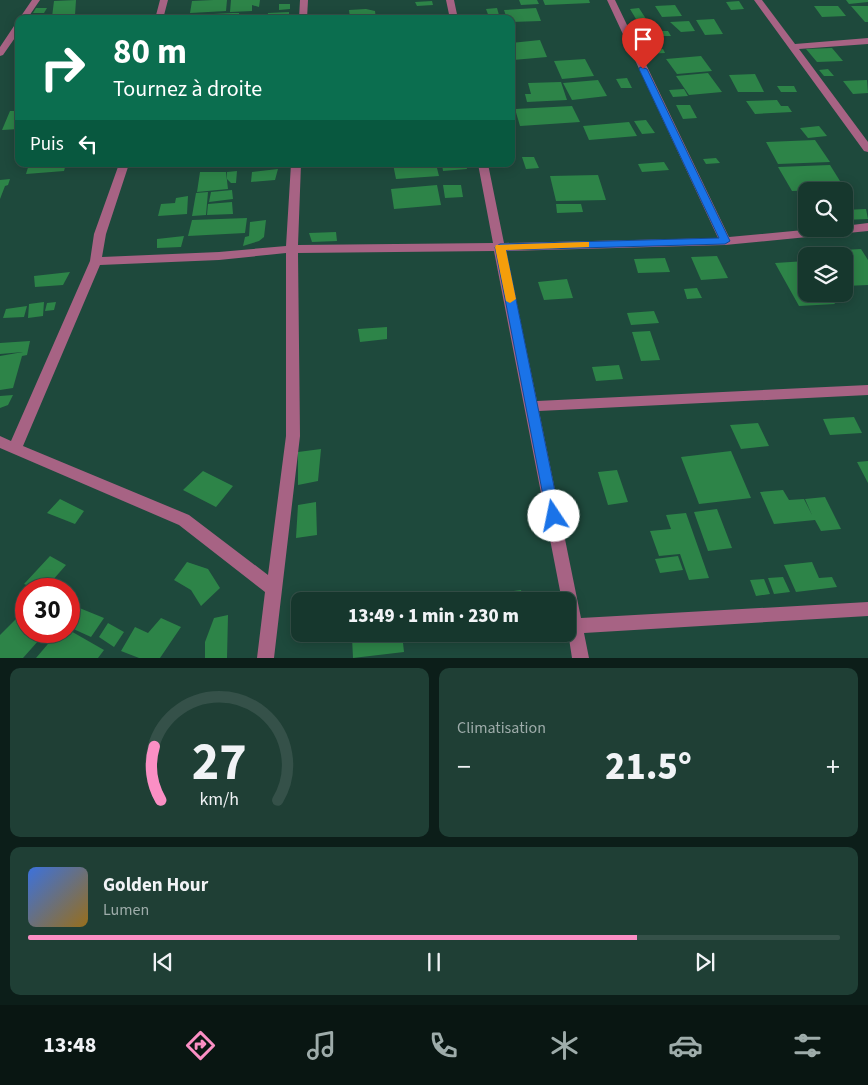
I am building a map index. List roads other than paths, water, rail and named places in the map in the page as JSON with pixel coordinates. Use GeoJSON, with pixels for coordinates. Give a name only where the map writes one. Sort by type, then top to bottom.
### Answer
{"type":"FeatureCollection","features":[{"type":"Feature","properties":{"kind":"street"},"geometry":{"type":"LineString","coordinates":[[26,15],[36,0]]}},
{"type":"Feature","properties":{"kind":"street"},"geometry":{"type":"LineString","coordinates":[[161,15],[164,0]]}},
{"type":"Feature","properties":{"kind":"street"},"geometry":{"type":"LineString","coordinates":[[303,15],[304,0]]}},
{"type":"Feature","properties":{"kind":"street"},"geometry":{"type":"LineString","coordinates":[[450,0],[453,15]]}},
{"type":"Feature","properties":{"kind":"street"},"geometry":{"type":"LineString","coordinates":[[611,0],[725,241]]}},
{"type":"Feature","properties":{"kind":"street"},"geometry":{"type":"LineString","coordinates":[[758,0],[868,149]]}},
{"type":"Feature","properties":{"kind":"street"},"geometry":{"type":"LineString","coordinates":[[0,53],[15,31]]}},
{"type":"Feature","properties":{"kind":"street"},"geometry":{"type":"LineString","coordinates":[[793,47],[868,41]]}},
{"type":"Feature","properties":{"kind":"street"},"geometry":{"type":"LineString","coordinates":[[15,448],[96,260],[100,234],[123,167]]}},
{"type":"Feature","properties":{"kind":"street"},"geometry":{"type":"LineString","coordinates":[[265,658],[272,588],[292,436],[292,249],[296,167]]}},
{"type":"Feature","properties":{"kind":"street"},"geometry":{"type":"LineString","coordinates":[[484,167],[569,592]]}},
{"type":"Feature","properties":{"kind":"street"},"geometry":{"type":"LineString","coordinates":[[96,260],[219,256],[292,249],[500,247],[725,241],[868,227]]}},
{"type":"Feature","properties":{"kind":"street"},"geometry":{"type":"LineString","coordinates":[[532,406],[868,390]]}},
{"type":"Feature","properties":{"kind":"street"},"geometry":{"type":"LineString","coordinates":[[0,442],[184,520],[272,588]]}},
{"type":"Feature","properties":{"kind":"street"},"geometry":{"type":"LineString","coordinates":[[581,658],[576,626],[868,609]]}}]}
